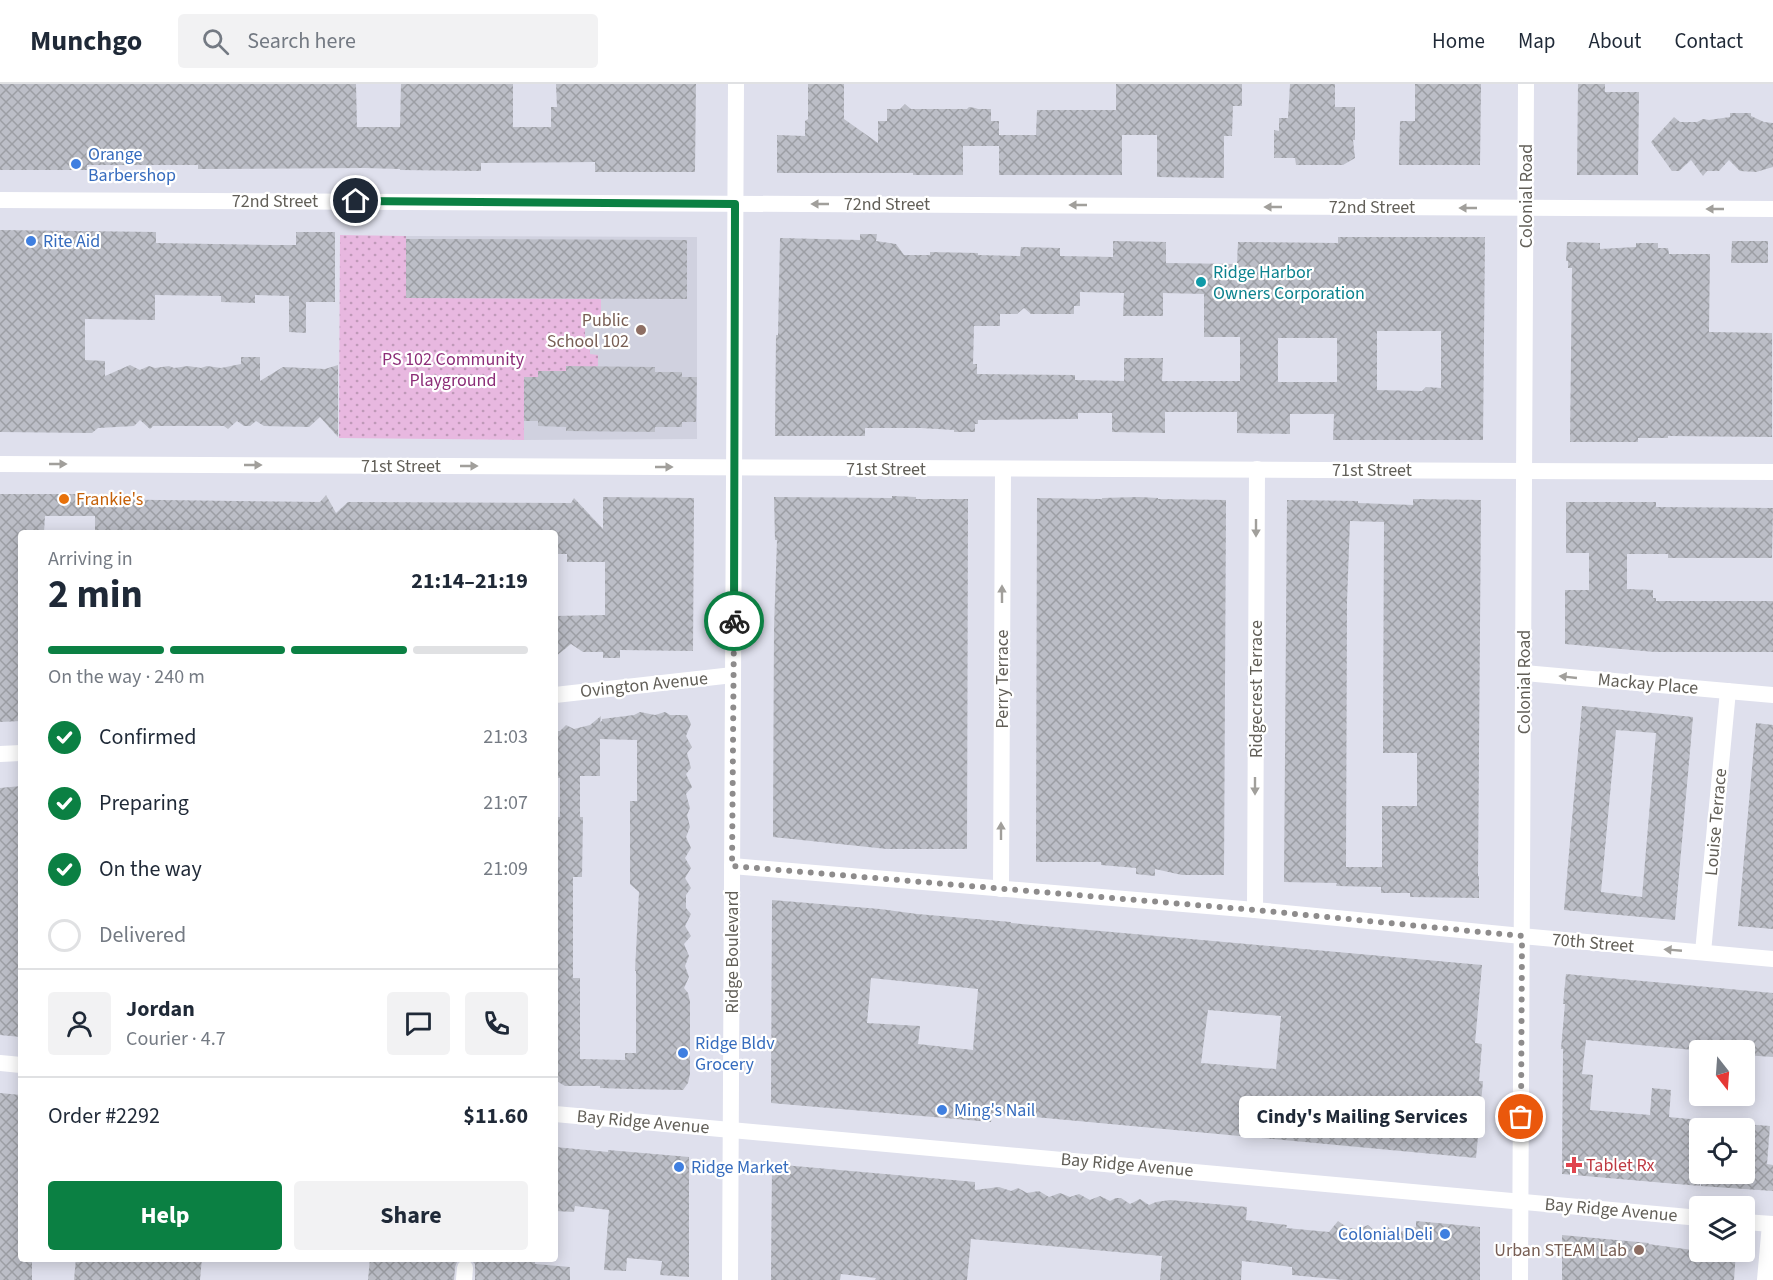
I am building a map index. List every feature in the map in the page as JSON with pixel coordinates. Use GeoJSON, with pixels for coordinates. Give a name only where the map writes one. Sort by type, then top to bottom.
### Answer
{"type":"FeatureCollection","features":[{"type":"Feature","properties":{"kind":"street","name":"Ridge Boulevard"},"geometry":{"type":"LineString","coordinates":[[730,1280],[736,84]]}},
{"type":"Feature","properties":{"kind":"street","name":"Colonial Road"},"geometry":{"type":"LineString","coordinates":[[1520,1280],[1526,84]]}},
{"type":"Feature","properties":{"kind":"street","name":"72nd Street"},"geometry":{"type":"LineString","coordinates":[[0,200],[1773,209]]}},
{"type":"Feature","properties":{"kind":"street","name":"71st Street"},"geometry":{"type":"LineString","coordinates":[[0,464],[1773,472]]}},
{"type":"Feature","properties":{"kind":"street","name":"Ridgecrest Terrace"},"geometry":{"type":"LineString","coordinates":[[1255,910],[1257,469]]}},
{"type":"Feature","properties":{"kind":"street","name":"Perry Terrace"},"geometry":{"type":"LineString","coordinates":[[1001,889],[1003,470]]}},
{"type":"Feature","properties":{"kind":"street","name":"Mackay Place"},"geometry":{"type":"LineString","coordinates":[[1524,673],[1773,695]]}},
{"type":"Feature","properties":{"kind":"street","name":"Ovington Avenue"},"geometry":{"type":"LineString","coordinates":[[558,695],[733,675]]}},
{"type":"Feature","properties":{"kind":"street","name":"Louise Terrace"},"geometry":{"type":"LineString","coordinates":[[1703,952],[1728,692]]}},
{"type":"Feature","properties":{"kind":"street"},"geometry":{"type":"LineString","coordinates":[[0,754],[18,753]]}},
{"type":"Feature","properties":{"kind":"street","name":"70th Street"},"geometry":{"type":"LineString","coordinates":[[732,866],[1255,910],[1773,959]]}},
{"type":"Feature","properties":{"kind":"street"},"geometry":{"type":"LineString","coordinates":[[0,1063],[18,1065]]}},
{"type":"Feature","properties":{"kind":"street","name":"Bay Ridge Avenue"},"geometry":{"type":"LineString","coordinates":[[558,1114],[1689,1217]]}},
{"type":"Feature","properties":{"kind":"street"},"geometry":{"type":"LineString","coordinates":[[1755,1223],[1771,1224],[1765,1280]]}},
{"type":"Feature","properties":{"kind":"shaded area","name":"Public School 102"},"geometry":{"type":"Polygon","coordinates":[[[406,236],[697,237],[697,439],[524,440],[524,377],[590,355],[585,341],[585,318],[601,318],[406,298],[406,236]]]}},
{"type":"Feature","properties":{"kind":"green space","name":"PS 102 Community Playground"},"geometry":{"type":"Polygon","coordinates":[[[340,235],[406,236],[406,298],[601,299],[601,318],[585,318],[585,341],[590,341],[590,354],[598,355],[598,366],[566,371],[538,371],[538,377],[524,377],[524,440],[339,438],[340,235]]]}},
{"type":"Feature","properties":{"kind":"building"},"geometry":{"type":"Polygon","coordinates":[[[0,84],[356,84],[357,127],[400,127],[401,84],[513,84],[513,127],[551,127],[551,107],[557,107],[556,84],[696,84],[695,172],[595,172],[595,162],[481,163],[481,171],[365,168],[198,169],[198,165],[87,165],[87,170],[0,170],[0,84]]]}},
{"type":"Feature","properties":{"kind":"building"},"geometry":{"type":"Polygon","coordinates":[[[808,84],[844,84],[844,119],[878,143],[878,121],[887,121],[887,109],[900,109],[905,104],[911,109],[967,109],[969,107],[991,109],[991,121],[999,121],[999,135],[1036,135],[1037,110],[1116,110],[1116,84],[1242,84],[1242,106],[1233,106],[1232,136],[1224,136],[1224,178],[1157,177],[1157,135],[1122,135],[1122,175],[999,175],[999,146],[963,146],[963,175],[777,173],[777,135],[805,136],[805,121],[808,119],[808,84]]]}},
{"type":"Feature","properties":{"kind":"building"},"geometry":{"type":"Polygon","coordinates":[[[1290,84],[1335,84],[1335,107],[1355,107],[1355,140],[1353,140],[1355,158],[1343,165],[1296,165],[1295,158],[1274,158],[1274,130],[1279,131],[1279,118],[1288,118],[1290,84]]]}},
{"type":"Feature","properties":{"kind":"building"},"geometry":{"type":"Polygon","coordinates":[[[1415,84],[1481,84],[1480,165],[1399,165],[1400,121],[1415,121],[1415,84]]]}},
{"type":"Feature","properties":{"kind":"building"},"geometry":{"type":"Polygon","coordinates":[[[1578,84],[1605,84],[1605,92],[1639,92],[1638,175],[1577,175],[1578,84]]]}},
{"type":"Feature","properties":{"kind":"building"},"geometry":{"type":"Polygon","coordinates":[[[1730,113],[1751,113],[1751,116],[1764,122],[1773,123],[1773,167],[1756,172],[1740,171],[1729,160],[1719,171],[1707,171],[1703,176],[1691,160],[1679,171],[1672,171],[1651,142],[1674,117],[1680,122],[1697,122],[1703,119],[1730,117],[1730,113]]]}},
{"type":"Feature","properties":{"kind":"building"},"geometry":{"type":"Polygon","coordinates":[[[0,230],[156,232],[156,243],[273,245],[296,245],[296,232],[335,232],[335,302],[306,302],[306,333],[289,332],[289,296],[255,295],[255,303],[221,302],[221,296],[155,295],[155,320],[85,319],[85,360],[105,361],[105,376],[130,365],[140,370],[149,366],[155,368],[207,366],[221,368],[241,364],[241,357],[260,357],[260,381],[283,367],[325,369],[338,365],[338,437],[320,417],[309,427],[264,426],[256,421],[250,426],[244,426],[237,421],[228,429],[224,426],[153,426],[150,429],[140,420],[134,426],[98,428],[92,433],[0,432],[0,230]]]}},
{"type":"Feature","properties":{"kind":"building"},"geometry":{"type":"Polygon","coordinates":[[[860,234],[877,234],[876,241],[896,244],[904,255],[930,255],[930,252],[1020,256],[1021,247],[1060,248],[1060,256],[1113,257],[1113,241],[1166,242],[1166,263],[1237,264],[1238,242],[1338,243],[1338,237],[1485,237],[1483,440],[1333,440],[1334,414],[1290,414],[1290,434],[1237,433],[1237,412],[1165,412],[1165,433],[1112,432],[1112,413],[1078,413],[1078,419],[978,420],[978,424],[975,424],[975,432],[921,428],[865,428],[865,436],[775,436],[780,238],[860,240],[860,234]],[[1080,292],[1080,306],[1074,306],[1074,314],[1031,314],[1024,308],[1017,314],[1000,314],[1000,326],[974,326],[973,364],[977,364],[977,374],[1075,375],[1075,380],[1124,381],[1124,358],[1163,358],[1162,381],[1240,381],[1240,337],[1204,337],[1204,294],[1163,293],[1163,316],[1123,316],[1124,293],[1080,292]],[[1377,331],[1377,390],[1422,391],[1426,387],[1441,388],[1441,331],[1377,331]],[[1278,338],[1278,382],[1337,382],[1337,338],[1278,338]]]}},
{"type":"Feature","properties":{"kind":"building"},"geometry":{"type":"Polygon","coordinates":[[[406,239],[687,240],[687,299],[406,298],[406,239]]]}},
{"type":"Feature","properties":{"kind":"building"},"geometry":{"type":"Polygon","coordinates":[[[1732,241],[1768,241],[1768,263],[1731,263],[1732,241]]]}},
{"type":"Feature","properties":{"kind":"building"},"geometry":{"type":"Polygon","coordinates":[[[1567,242],[1600,243],[1600,249],[1636,247],[1636,243],[1658,243],[1658,248],[1668,248],[1669,254],[1710,254],[1709,332],[1772,333],[1772,437],[1668,436],[1668,438],[1638,438],[1638,442],[1570,442],[1572,268],[1568,268],[1568,261],[1566,261],[1567,242]]]}},
{"type":"Feature","properties":{"kind":"building"},"geometry":{"type":"Polygon","coordinates":[[[566,366],[655,367],[655,372],[682,372],[682,377],[697,377],[696,422],[682,422],[682,427],[655,427],[655,432],[566,431],[566,427],[538,426],[538,421],[524,421],[524,377],[538,377],[538,371],[566,371],[566,366]]]}},
{"type":"Feature","properties":{"kind":"building"},"geometry":{"type":"Polygon","coordinates":[[[0,494],[84,494],[84,499],[320,502],[326,495],[336,513],[348,502],[571,503],[574,498],[603,529],[603,497],[694,498],[693,651],[620,650],[620,658],[603,658],[603,652],[583,652],[571,644],[558,655],[558,616],[605,615],[605,562],[567,562],[567,554],[558,554],[558,530],[95,530],[95,516],[45,516],[44,530],[18,530],[18,721],[0,722],[0,494]]]}},
{"type":"Feature","properties":{"kind":"building"},"geometry":{"type":"Polygon","coordinates":[[[892,496],[916,497],[916,499],[968,499],[967,849],[887,849],[773,837],[774,627],[777,540],[775,540],[774,497],[892,498],[892,496]]]}},
{"type":"Feature","properties":{"kind":"building"},"geometry":{"type":"Polygon","coordinates":[[[1139,497],[1226,500],[1224,875],[1182,875],[1155,869],[1155,876],[1136,874],[1136,868],[1101,865],[1101,862],[1036,862],[1037,498],[1139,497]]]}},
{"type":"Feature","properties":{"kind":"building"},"geometry":{"type":"Polygon","coordinates":[[[1413,499],[1481,500],[1479,898],[1410,897],[1410,893],[1381,893],[1381,887],[1284,882],[1287,500],[1358,501],[1358,503],[1413,505],[1413,499]],[[1350,521],[1347,601],[1346,867],[1382,867],[1382,806],[1417,806],[1417,753],[1383,753],[1384,522],[1350,521]]]}},
{"type":"Feature","properties":{"kind":"building"},"geometry":{"type":"Polygon","coordinates":[[[1566,502],[1656,502],[1656,507],[1773,508],[1772,558],[1668,558],[1668,554],[1627,554],[1627,589],[1653,590],[1653,598],[1656,598],[1656,601],[1773,601],[1773,652],[1655,652],[1565,644],[1565,590],[1589,590],[1589,553],[1566,553],[1566,502]]]}},
{"type":"Feature","properties":{"kind":"building"},"geometry":{"type":"Polygon","coordinates":[[[1582,706],[1693,717],[1675,920],[1564,910],[1582,706]],[[1616,730],[1601,892],[1642,897],[1656,733],[1616,730]]]}},
{"type":"Feature","properties":{"kind":"building"},"geometry":{"type":"Polygon","coordinates":[[[640,712],[655,715],[665,712],[670,715],[687,715],[691,724],[686,736],[692,747],[687,753],[691,768],[686,774],[692,787],[686,794],[690,808],[687,815],[690,827],[686,837],[691,848],[685,858],[691,868],[685,878],[691,888],[686,895],[686,908],[691,914],[685,926],[691,936],[684,944],[689,956],[685,966],[689,977],[684,988],[690,1002],[690,1074],[683,1090],[565,1086],[558,1082],[560,778],[558,778],[558,731],[566,725],[574,729],[590,725],[601,716],[600,722],[602,719],[634,715],[640,712]],[[600,739],[600,776],[580,776],[580,817],[583,817],[582,877],[573,877],[573,978],[580,978],[580,1059],[625,1060],[625,1053],[636,1053],[635,971],[639,892],[630,884],[630,801],[637,801],[637,740],[600,739]]]}},
{"type":"Feature","properties":{"kind":"building"},"geometry":{"type":"Polygon","coordinates":[[[1756,723],[1773,725],[1773,929],[1738,926],[1756,723]]]}},
{"type":"Feature","properties":{"kind":"building"},"geometry":{"type":"Polygon","coordinates":[[[18,786],[18,1037],[0,1035],[0,788],[18,786]]]}},
{"type":"Feature","properties":{"kind":"building"},"geometry":{"type":"Polygon","coordinates":[[[772,900],[1482,965],[1475,1043],[1482,1044],[1479,1081],[1483,1081],[1476,1158],[992,1113],[991,1122],[771,1103],[772,900]],[[871,978],[867,1023],[920,1026],[918,1044],[973,1050],[978,989],[871,978]],[[1208,1010],[1201,1063],[1276,1069],[1281,1016],[1208,1010]]]}},
{"type":"Feature","properties":{"kind":"building"},"geometry":{"type":"Polygon","coordinates":[[[1566,974],[1773,993],[1773,1057],[1755,1056],[1755,1040],[1689,1040],[1689,1050],[1586,1040],[1582,1074],[1593,1075],[1590,1110],[1650,1115],[1652,1088],[1671,1090],[1669,1117],[1689,1119],[1689,1184],[1700,1184],[1700,1186],[1562,1174],[1563,1049],[1561,1049],[1565,1004],[1563,1004],[1566,974]]]}},
{"type":"Feature","properties":{"kind":"building"},"geometry":{"type":"Polygon","coordinates":[[[0,1093],[18,1095],[18,1262],[32,1262],[32,1280],[0,1280],[0,1093]]]}},
{"type":"Feature","properties":{"kind":"building"},"geometry":{"type":"Polygon","coordinates":[[[1755,1125],[1770,1126],[1767,1164],[1773,1165],[1773,1191],[1701,1186],[1701,1184],[1755,1184],[1755,1125]]]}},
{"type":"Feature","properties":{"kind":"building"},"geometry":{"type":"Polygon","coordinates":[[[558,1147],[689,1157],[689,1277],[660,1275],[662,1261],[627,1258],[626,1271],[604,1270],[609,1210],[575,1206],[574,1212],[558,1211],[558,1147]]]}},
{"type":"Feature","properties":{"kind":"building"},"geometry":{"type":"Polygon","coordinates":[[[772,1164],[975,1182],[975,1190],[999,1187],[1011,1191],[1018,1188],[1027,1193],[1039,1191],[1049,1197],[1060,1193],[1070,1197],[1079,1194],[1090,1200],[1100,1196],[1110,1201],[1121,1198],[1130,1204],[1140,1199],[1149,1205],[1170,1200],[1247,1207],[1246,1220],[1287,1225],[1286,1228],[1329,1232],[1338,1221],[1348,1228],[1359,1229],[1368,1225],[1377,1233],[1388,1227],[1396,1233],[1416,1227],[1416,1221],[1480,1227],[1480,1280],[1344,1280],[1292,1275],[1292,1267],[1242,1261],[1241,1280],[1160,1280],[1162,1256],[971,1239],[967,1280],[875,1280],[876,1278],[841,1274],[840,1280],[771,1280],[772,1164]]]}},
{"type":"Feature","properties":{"kind":"building"},"geometry":{"type":"Polygon","coordinates":[[[1562,1235],[1649,1243],[1689,1250],[1689,1262],[1735,1262],[1734,1280],[1562,1280],[1562,1235]]]}},
{"type":"Feature","properties":{"kind":"building"},"geometry":{"type":"Polygon","coordinates":[[[76,1262],[202,1262],[200,1280],[74,1280],[76,1262]]]}},
{"type":"Feature","properties":{"kind":"building"},"geometry":{"type":"Polygon","coordinates":[[[370,1262],[457,1262],[454,1280],[368,1280],[370,1262]]]}},
{"type":"Feature","properties":{"kind":"building"},"geometry":{"type":"Polygon","coordinates":[[[473,1262],[535,1262],[535,1264],[570,1267],[570,1280],[475,1280],[473,1262]]]}},
{"type":"Feature","properties":{"kind":"way so far"},"geometry":{"type":"LineString","coordinates":[[734,621],[732,866],[1255,910],[1522,936],[1521,1117]]}},
{"type":"Feature","properties":{"kind":"place","name":"Orange Barbershop"},"geometry":{"type":"Point","coordinates":[76,164]}},
{"type":"Feature","properties":{"kind":"place","name":"Rite Aid"},"geometry":{"type":"Point","coordinates":[31,241]}},
{"type":"Feature","properties":{"kind":"place","name":"Ridge Harbor Owners Corporation"},"geometry":{"type":"Point","coordinates":[1201,282]}},
{"type":"Feature","properties":{"kind":"place","name":"Public School 102"},"geometry":{"type":"Point","coordinates":[641,330]}},
{"type":"Feature","properties":{"kind":"place","name":"Frankie's"},"geometry":{"type":"Point","coordinates":[64,499]}},
{"type":"Feature","properties":{"kind":"place","name":"Ridge Bldv Grocery"},"geometry":{"type":"Point","coordinates":[683,1053]}},
{"type":"Feature","properties":{"kind":"place","name":"Ming's Nail"},"geometry":{"type":"Point","coordinates":[942,1110]}},
{"type":"Feature","properties":{"kind":"place","name":"Cindy's Mailing Services"},"geometry":{"type":"Point","coordinates":[1521,1117]}},
{"type":"Feature","properties":{"kind":"place","name":"Tablet Rx"},"geometry":{"type":"Point","coordinates":[1574,1165]}},
{"type":"Feature","properties":{"kind":"place","name":"Ridge Market"},"geometry":{"type":"Point","coordinates":[679,1167]}},
{"type":"Feature","properties":{"kind":"place","name":"Colonial Deli"},"geometry":{"type":"Point","coordinates":[1445,1234]}},
{"type":"Feature","properties":{"kind":"place","name":"Urban STEAM Lab"},"geometry":{"type":"Point","coordinates":[1639,1250]}},
{"type":"Feature","properties":{"kind":"route"},"geometry":{"type":"LineString","coordinates":[[356,201],[735,204],[734,621]]}}]}
